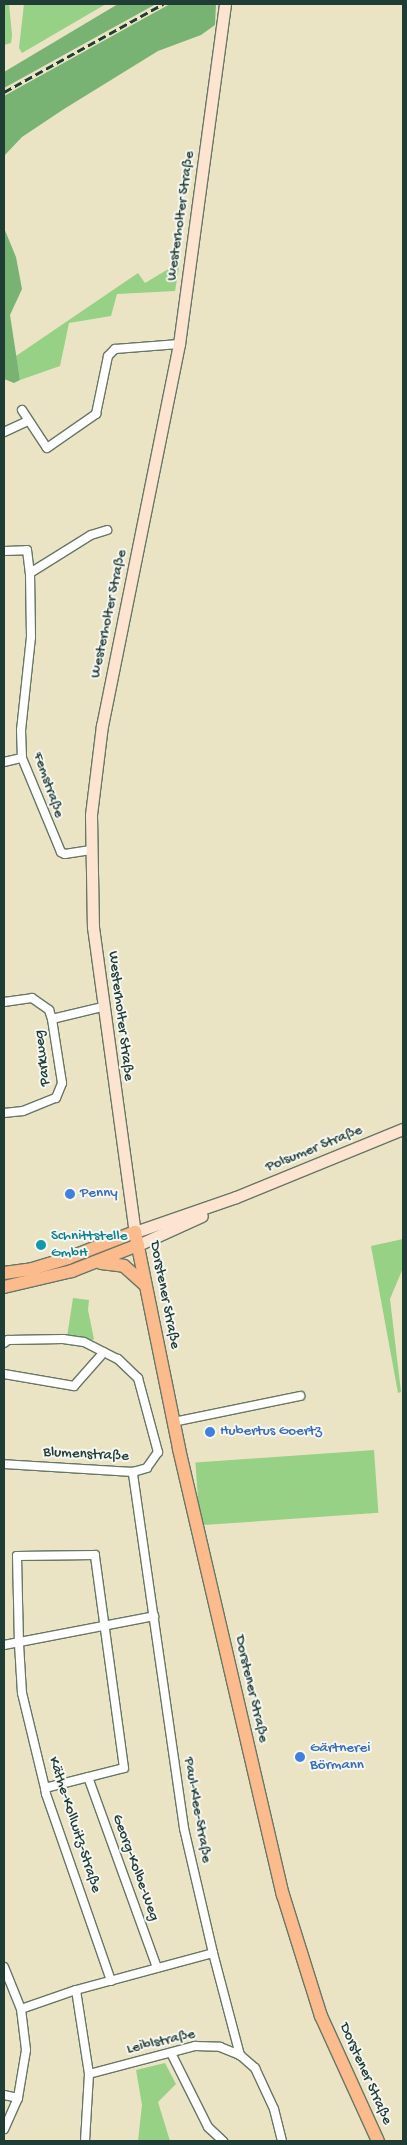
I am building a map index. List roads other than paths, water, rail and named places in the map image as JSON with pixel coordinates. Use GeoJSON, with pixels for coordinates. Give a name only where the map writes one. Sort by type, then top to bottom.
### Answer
{"type":"FeatureCollection","features":[{"type":"Feature","properties":{"kind":"main road","name":"Westerholter Straße"},"geometry":{"type":"LineString","coordinates":[[135,1232],[102,1007],[94,927],[91,850],[94,787],[102,725],[179,344],[225,4]]}},
{"type":"Feature","properties":{"kind":"main road","name":"Polsumer Straße"},"geometry":{"type":"LineString","coordinates":[[135,1232],[236,1197],[403,1129]]}},
{"type":"Feature","properties":{"kind":"main road","name":"Polsumer Straße"},"geometry":{"type":"LineString","coordinates":[[138,1245],[236,1197]]}},
{"type":"Feature","properties":{"kind":"main road","name":"Dorstener Straße"},"geometry":{"type":"LineString","coordinates":[[135,1232],[173,1422],[290,1923],[330,2037],[378,2141]]}},
{"type":"Feature","properties":{"kind":"main road"},"geometry":{"type":"LineString","coordinates":[[4,1273],[32,1269],[68,1258],[135,1232]]}},
{"type":"Feature","properties":{"kind":"main road"},"geometry":{"type":"LineString","coordinates":[[4,1287],[34,1282],[96,1263],[138,1245]]}},
{"type":"Feature","properties":{"kind":"main road"},"geometry":{"type":"LineString","coordinates":[[96,1263],[124,1266],[144,1284]]}},
{"type":"Feature","properties":{"kind":"street"},"geometry":{"type":"LineString","coordinates":[[22,410],[47,448],[96,414],[108,356],[115,349],[179,344]]}},
{"type":"Feature","properties":{"kind":"street"},"geometry":{"type":"LineString","coordinates":[[4,432],[28,421]]}},
{"type":"Feature","properties":{"kind":"street"},"geometry":{"type":"LineString","coordinates":[[30,573],[91,535],[107,530]]}},
{"type":"Feature","properties":{"kind":"street","name":"Femstraße"},"geometry":{"type":"LineString","coordinates":[[4,551],[27,550],[30,573],[31,637],[21,730],[22,758],[61,852],[65,854],[91,850]]}},
{"type":"Feature","properties":{"kind":"street"},"geometry":{"type":"LineString","coordinates":[[4,762],[22,758]]}},
{"type":"Feature","properties":{"kind":"street","name":"Parkweg"},"geometry":{"type":"LineString","coordinates":[[4,1002],[32,998],[49,1010],[52,1019],[61,1092],[56,1098],[40,1106],[4,1113]]}},
{"type":"Feature","properties":{"kind":"street","name":"Parkweg"},"geometry":{"type":"LineString","coordinates":[[52,1019],[102,1007]]}},
{"type":"Feature","properties":{"kind":"street","name":"Blumenstraße"},"geometry":{"type":"LineString","coordinates":[[4,1343],[8,1340],[63,1339],[84,1342],[129,1368],[138,1378],[158,1452],[153,1462],[133,1472],[4,1464]]}},
{"type":"Feature","properties":{"kind":"street"},"geometry":{"type":"LineString","coordinates":[[4,1374],[74,1386],[104,1352]]}},
{"type":"Feature","properties":{"kind":"street"},"geometry":{"type":"LineString","coordinates":[[173,1422],[300,1396]]}},
{"type":"Feature","properties":{"kind":"street","name":"Paul-Klee-Straße"},"geometry":{"type":"LineString","coordinates":[[133,1472],[184,1828],[213,1953]]}},
{"type":"Feature","properties":{"kind":"street","name":"Käthe-Kollwitz-Straße"},"geometry":{"type":"LineString","coordinates":[[104,1628],[95,1555],[17,1556],[22,1693],[45,1788],[111,1981]]}},
{"type":"Feature","properties":{"kind":"street"},"geometry":{"type":"LineString","coordinates":[[4,1645],[19,1644],[104,1628],[154,1616]]}},
{"type":"Feature","properties":{"kind":"street"},"geometry":{"type":"LineString","coordinates":[[45,1788],[124,1768],[104,1628]]}},
{"type":"Feature","properties":{"kind":"street","name":"Georg-Kolbe-Weg"},"geometry":{"type":"LineString","coordinates":[[88,1777],[157,1968]]}},
{"type":"Feature","properties":{"kind":"street"},"geometry":{"type":"LineString","coordinates":[[21,2009],[76,1990],[213,1953],[240,2055]]}},
{"type":"Feature","properties":{"kind":"street"},"geometry":{"type":"LineString","coordinates":[[4,1967],[21,2009],[26,2050],[18,2098],[4,2129]]}},
{"type":"Feature","properties":{"kind":"street"},"geometry":{"type":"LineString","coordinates":[[76,1990],[89,2074],[85,2141]]}},
{"type":"Feature","properties":{"kind":"street","name":"Leiblstraße"},"geometry":{"type":"LineString","coordinates":[[89,2074],[172,2052],[208,2046],[240,2055],[255,2068],[265,2083],[282,2141]]}},
{"type":"Feature","properties":{"kind":"street"},"geometry":{"type":"LineString","coordinates":[[172,2052],[208,2127],[223,2141]]}},
{"type":"Feature","properties":{"kind":"street"},"geometry":{"type":"LineString","coordinates":[[4,2095],[18,2098]]}},
{"type":"Feature","properties":{"kind":"railway"},"geometry":{"type":"LineString","coordinates":[[4,92],[163,4]]}},
{"type":"Feature","properties":{"kind":"place","name":"Penny"},"geometry":{"type":"Point","coordinates":[70,1194]}},
{"type":"Feature","properties":{"kind":"place","name":"Schnittstelle GmbH"},"geometry":{"type":"Point","coordinates":[41,1245]}},
{"type":"Feature","properties":{"kind":"place","name":"Hubertus Goertz"},"geometry":{"type":"Point","coordinates":[210,1432]}},
{"type":"Feature","properties":{"kind":"place","name":"Gärtnerei Börmann"},"geometry":{"type":"Point","coordinates":[300,1757]}}]}
